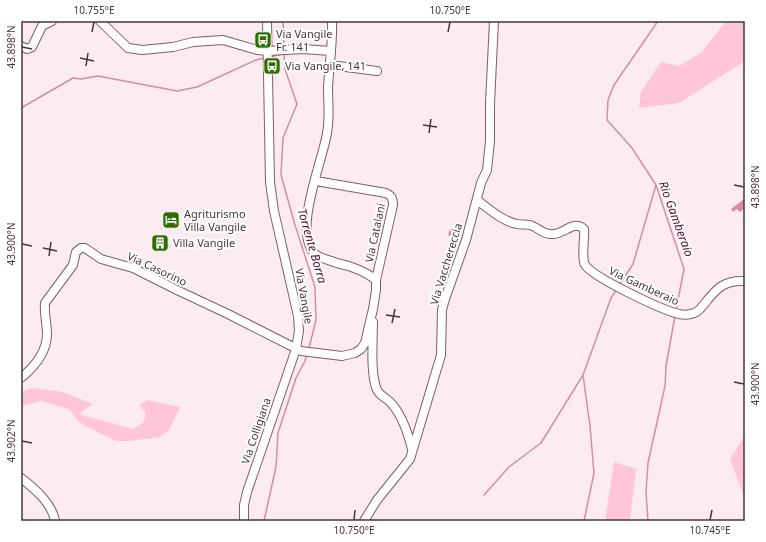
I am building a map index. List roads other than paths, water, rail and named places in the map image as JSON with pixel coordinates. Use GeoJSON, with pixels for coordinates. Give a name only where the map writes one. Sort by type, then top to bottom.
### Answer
{"type":"FeatureCollection","features":[{"type":"Feature","properties":{"kind":"street"},"geometry":{"type":"LineString","coordinates":[[21,46],[27,49],[32,47],[42,26],[52,21]]}},
{"type":"Feature","properties":{"kind":"street"},"geometry":{"type":"LineString","coordinates":[[100,21],[128,48],[142,50],[193,42],[223,40],[257,50],[331,50]]}},
{"type":"Feature","properties":{"kind":"street","name":"Via Vangile"},"geometry":{"type":"LineString","coordinates":[[267,21],[270,182],[274,211],[298,316],[298,350]]}},
{"type":"Feature","properties":{"kind":"street","name":"Via Vangile"},"geometry":{"type":"LineString","coordinates":[[332,21],[327,134],[316,181],[308,204],[307,218],[309,240],[311,249],[315,254],[322,258],[353,267],[376,280]]}},
{"type":"Feature","properties":{"kind":"street","name":"Via Vacchereccia"},"geometry":{"type":"LineString","coordinates":[[364,521],[377,500],[410,459],[441,355],[442,310],[466,240],[481,183],[488,164],[494,21]]}},
{"type":"Feature","properties":{"kind":"street"},"geometry":{"type":"LineString","coordinates":[[330,65],[377,72]]}},
{"type":"Feature","properties":{"kind":"street","name":"Via Catalani"},"geometry":{"type":"LineString","coordinates":[[316,181],[386,193],[391,195],[393,198],[393,205],[376,280]]}},
{"type":"Feature","properties":{"kind":"street","name":"Via Gamberaio"},"geometry":{"type":"LineString","coordinates":[[477,200],[503,218],[516,224],[531,225],[548,234],[557,234],[576,225],[580,226],[584,229],[585,237],[583,260],[588,268],[611,284],[672,312],[688,315],[695,313],[723,285],[735,281],[745,281]]}},
{"type":"Feature","properties":{"kind":"street","name":"Via Casorino"},"geometry":{"type":"LineString","coordinates":[[21,378],[36,362],[46,345],[47,335],[44,310],[45,303],[72,265],[76,252],[81,248],[85,248],[100,259],[134,268],[298,350]]}},
{"type":"Feature","properties":{"kind":"street"},"geometry":{"type":"LineString","coordinates":[[298,350],[342,356],[355,353],[361,349],[365,343],[373,309],[376,280]]}},
{"type":"Feature","properties":{"kind":"street"},"geometry":{"type":"LineString","coordinates":[[373,309],[372,371],[374,382],[380,395],[389,401],[400,418],[409,435],[412,449]]}},
{"type":"Feature","properties":{"kind":"street","name":"Via Colligiana"},"geometry":{"type":"LineString","coordinates":[[244,521],[244,505],[247,492],[298,350]]}},
{"type":"Feature","properties":{"kind":"street"},"geometry":{"type":"LineString","coordinates":[[21,478],[46,501],[52,510],[55,521]]}},
{"type":"Feature","properties":{"kind":"waterway","name":"Torrente Borra"},"geometry":{"type":"LineString","coordinates":[[283,21],[284,47]]}},
{"type":"Feature","properties":{"kind":"waterway","name":"Rio Gamberaio"},"geometry":{"type":"LineString","coordinates":[[658,21],[614,85],[608,100],[607,120],[632,148],[656,185],[684,269],[676,310]]}},
{"type":"Feature","properties":{"kind":"waterway","name":"Torrente Borra"},"geometry":{"type":"LineString","coordinates":[[284,53],[285,69],[297,104],[283,138],[281,175],[315,287],[316,320],[309,348]]}},
{"type":"Feature","properties":{"kind":"waterway"},"geometry":{"type":"LineString","coordinates":[[270,57],[282,54]]}},
{"type":"Feature","properties":{"kind":"waterway"},"geometry":{"type":"LineString","coordinates":[[21,108],[73,78],[81,79],[98,76],[177,91],[197,87],[256,60],[264,58]]}},
{"type":"Feature","properties":{"kind":"waterway"},"geometry":{"type":"LineString","coordinates":[[620,284],[633,264],[656,185]]}},
{"type":"Feature","properties":{"kind":"waterway"},"geometry":{"type":"LineString","coordinates":[[584,521],[594,473],[590,426],[583,375],[611,298],[617,289]]}},
{"type":"Feature","properties":{"kind":"waterway","name":"Rio Gamberaio"},"geometry":{"type":"LineString","coordinates":[[648,521],[646,492],[648,463],[665,386],[666,366],[675,316]]}},
{"type":"Feature","properties":{"kind":"waterway","name":"Torrente Borra"},"geometry":{"type":"LineString","coordinates":[[264,521],[276,467],[278,433],[296,378],[307,354]]}},
{"type":"Feature","properties":{"kind":"waterway"},"geometry":{"type":"LineString","coordinates":[[484,495],[509,467],[541,443],[583,375]]}},
{"type":"Feature","properties":{"kind":"place","name":"Via Vangile Fr. 141"},"geometry":{"type":"Point","coordinates":[263,40]}},
{"type":"Feature","properties":{"kind":"place","name":"Via Vangile, 141"},"geometry":{"type":"Point","coordinates":[272,66]}},
{"type":"Feature","properties":{"kind":"place","name":"Agriturismo Villa Vangile"},"geometry":{"type":"Point","coordinates":[171,220]}},
{"type":"Feature","properties":{"kind":"place","name":"Villa Vangile"},"geometry":{"type":"Point","coordinates":[160,243]}}]}
